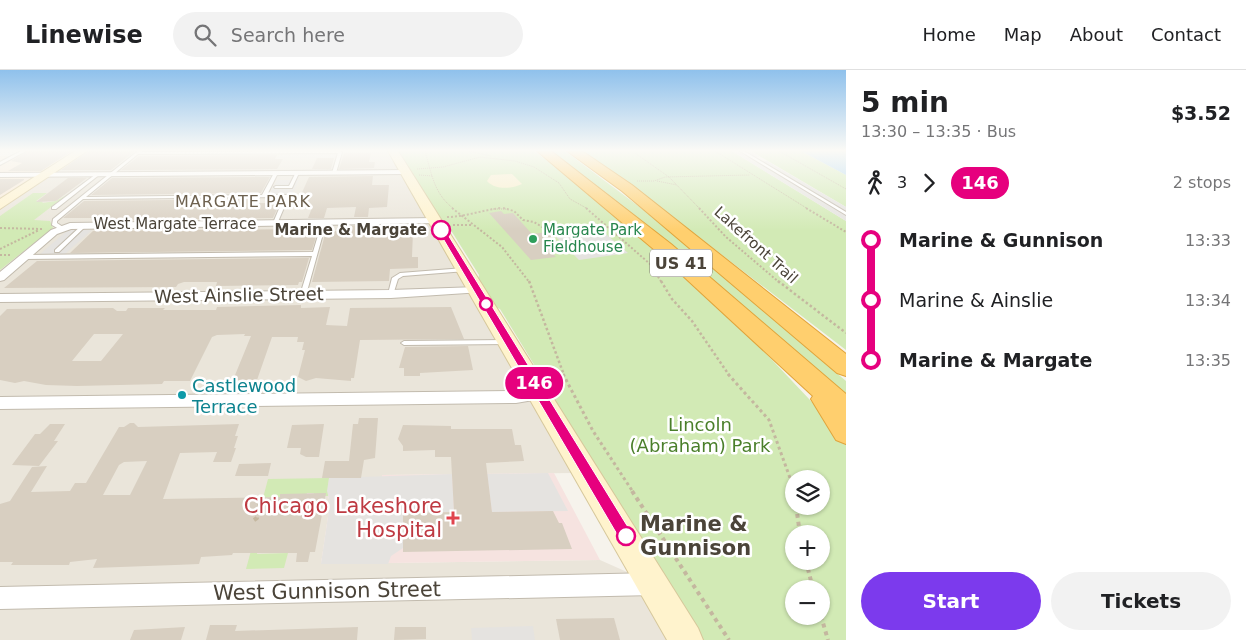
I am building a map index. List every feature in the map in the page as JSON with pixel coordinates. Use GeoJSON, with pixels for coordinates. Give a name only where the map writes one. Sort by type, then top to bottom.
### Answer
{"type":"FeatureCollection","features":[{"type":"Feature","properties":{"kind":"highway","name":"US 41"},"geometry":{"type":"LineString","coordinates":[[576,178],[664,248],[846,410]]}},
{"type":"Feature","properties":{"kind":"highway","name":"US 41"},"geometry":{"type":"LineString","coordinates":[[612,178],[846,367]]}},
{"type":"Feature","properties":{"kind":"highway"},"geometry":{"type":"LineString","coordinates":[[814,382],[846,432]]}},
{"type":"Feature","properties":{"kind":"street"},"geometry":{"type":"LineString","coordinates":[[0,205],[42,178]]}},
{"type":"Feature","properties":{"kind":"street"},"geometry":{"type":"LineString","coordinates":[[414,178],[443,221],[465,270],[686,640]]}},
{"type":"Feature","properties":{"kind":"street","name":"West Margate Terrace"},"geometry":{"type":"LineString","coordinates":[[62,228],[85,225],[443,221]]}},
{"type":"Feature","properties":{"kind":"street"},"geometry":{"type":"LineString","coordinates":[[0,278],[19,256],[62,228]]}},
{"type":"Feature","properties":{"kind":"street","name":"West Ainslie Street"},"geometry":{"type":"LineString","coordinates":[[0,298],[391,294],[478,290]]}},
{"type":"Feature","properties":{"kind":"street"},"geometry":{"type":"LineString","coordinates":[[0,403],[516,397],[540,394]]}},
{"type":"Feature","properties":{"kind":"street","name":"West Gunnison Street"},"geometry":{"type":"LineString","coordinates":[[0,598],[654,584]]}},
{"type":"Feature","properties":{"kind":"lane"},"geometry":{"type":"LineString","coordinates":[[54,208],[92,178]]}},
{"type":"Feature","properties":{"kind":"lane"},"geometry":{"type":"LineString","coordinates":[[62,228],[53,222],[108,178]]}},
{"type":"Feature","properties":{"kind":"lane"},"geometry":{"type":"LineString","coordinates":[[264,196],[274,178]]}},
{"type":"Feature","properties":{"kind":"lane"},"geometry":{"type":"LineString","coordinates":[[276,187],[291,187],[296,178]]}},
{"type":"Feature","properties":{"kind":"lane"},"geometry":{"type":"LineString","coordinates":[[786,178],[846,214]]}},
{"type":"Feature","properties":{"kind":"lane"},"geometry":{"type":"LineString","coordinates":[[82,198],[287,196],[274,223]]}},
{"type":"Feature","properties":{"kind":"lane"},"geometry":{"type":"LineString","coordinates":[[303,295],[324,223]]}},
{"type":"Feature","properties":{"kind":"lane"},"geometry":{"type":"LineString","coordinates":[[57,251],[85,225]]}},
{"type":"Feature","properties":{"kind":"lane"},"geometry":{"type":"LineString","coordinates":[[19,256],[315,254]]}},
{"type":"Feature","properties":{"kind":"lane"},"geometry":{"type":"LineString","coordinates":[[391,294],[395,278],[402,274],[465,270]]}},
{"type":"Feature","properties":{"kind":"lane"},"geometry":{"type":"LineString","coordinates":[[404,343],[508,342]]}},
{"type":"Feature","properties":{"kind":"path"},"geometry":{"type":"LineString","coordinates":[[434,178],[436,191],[446,204],[502,247],[529,280],[559,366],[588,423],[728,640]]}},
{"type":"Feature","properties":{"kind":"path"},"geometry":{"type":"LineString","coordinates":[[551,178],[559,183],[570,199],[585,207],[650,264],[672,299],[692,321],[724,370],[769,420],[777,437],[788,470]]}},
{"type":"Feature","properties":{"kind":"path"},"geometry":{"type":"LineString","coordinates":[[654,181],[667,178]]}},
{"type":"Feature","properties":{"kind":"path","name":"Lakefront Trail"},"geometry":{"type":"LineString","coordinates":[[670,178],[754,262],[846,333]]}},
{"type":"Feature","properties":{"kind":"path"},"geometry":{"type":"LineString","coordinates":[[753,178],[846,232]]}},
{"type":"Feature","properties":{"kind":"path"},"geometry":{"type":"LineString","coordinates":[[825,178],[846,190]]}},
{"type":"Feature","properties":{"kind":"path"},"geometry":{"type":"LineString","coordinates":[[636,181],[654,181],[677,185]]}},
{"type":"Feature","properties":{"kind":"path"},"geometry":{"type":"LineString","coordinates":[[443,221],[478,211],[502,208],[514,211],[523,220],[534,222],[552,232],[607,226]]}},
{"type":"Feature","properties":{"kind":"path"},"geometry":{"type":"LineString","coordinates":[[534,222],[538,220]]}},
{"type":"Feature","properties":{"kind":"path"},"geometry":{"type":"LineString","coordinates":[[443,221],[474,225]]}},
{"type":"Feature","properties":{"kind":"path"},"geometry":{"type":"LineString","coordinates":[[0,228],[47,229]]}},
{"type":"Feature","properties":{"kind":"path"},"geometry":{"type":"LineString","coordinates":[[0,248],[41,229]]}},
{"type":"Feature","properties":{"kind":"path"},"geometry":{"type":"LineString","coordinates":[[0,255],[19,256]]}},
{"type":"Feature","properties":{"kind":"path"},"geometry":{"type":"LineString","coordinates":[[254,520],[259,516],[258,504],[265,498]]}},
{"type":"Feature","properties":{"kind":"path"},"geometry":{"type":"LineString","coordinates":[[824,625],[828,640]]}},
{"type":"Feature","properties":{"kind":"shaded area"},"geometry":{"type":"Polygon","coordinates":[[[0,178],[34,178],[0,200],[0,178]]]}},
{"type":"Feature","properties":{"kind":"shaded area"},"geometry":{"type":"Polygon","coordinates":[[[48,178],[405,178],[542,413],[540,418],[572,473],[382,475],[382,478],[327,491],[330,503],[321,564],[600,560],[636,576],[671,640],[0,640],[0,270],[52,228],[50,223],[0,221],[0,210],[48,178]]]}},
{"type":"Feature","properties":{"kind":"shaded area"},"geometry":{"type":"Polygon","coordinates":[[[775,178],[796,178],[846,207],[846,221],[775,178]]]}},
{"type":"Feature","properties":{"kind":"shaded area"},"geometry":{"type":"Polygon","coordinates":[[[277,180],[299,180],[292,194],[269,195],[277,180]]]}},
{"type":"Feature","properties":{"kind":"shaded area","name":"Margate Park Fieldhouse"},"geometry":{"type":"Polygon","coordinates":[[[599,228],[628,253],[579,260],[553,234],[599,228]]]}},
{"type":"Feature","properties":{"kind":"shaded area"},"geometry":{"type":"Polygon","coordinates":[[[68,230],[92,230],[65,254],[40,254],[68,230]]]}},
{"type":"Feature","properties":{"kind":"shaded area"},"geometry":{"type":"Polygon","coordinates":[[[548,473],[568,511],[492,512],[487,474],[548,473]]]}},
{"type":"Feature","properties":{"kind":"shaded area","name":"Chicago Lakeshore Hospital"},"geometry":{"type":"Polygon","coordinates":[[[554,473],[600,560],[321,564],[330,503],[327,491],[329,478],[382,478],[382,475],[554,473]]]}},
{"type":"Feature","properties":{"kind":"shaded area"},"geometry":{"type":"Polygon","coordinates":[[[452,474],[454,512],[404,513],[403,548],[391,556],[388,564],[321,564],[330,503],[327,491],[329,478],[452,474]]]}},
{"type":"Feature","properties":{"kind":"shaded area"},"geometry":{"type":"Polygon","coordinates":[[[533,626],[535,640],[472,640],[471,628],[533,626]]]}},
{"type":"Feature","properties":{"kind":"green space","name":"Lincoln (Abraham) Park"},"geometry":{"type":"Polygon","coordinates":[[[415,178],[569,178],[631,230],[756,343],[810,400],[846,442],[846,640],[704,640],[698,636],[537,376],[538,371],[500,309],[495,307],[478,280],[479,275],[452,232],[447,230],[415,178]]]}},
{"type":"Feature","properties":{"kind":"green space"},"geometry":{"type":"Polygon","coordinates":[[[585,178],[600,178],[653,217],[846,381],[846,397],[652,229],[585,178]]]}},
{"type":"Feature","properties":{"kind":"green space"},"geometry":{"type":"Polygon","coordinates":[[[619,178],[775,178],[846,221],[846,350],[619,178]]]}},
{"type":"Feature","properties":{"kind":"green space"},"geometry":{"type":"Polygon","coordinates":[[[796,178],[846,178],[846,207],[796,178]]]}},
{"type":"Feature","properties":{"kind":"green space"},"geometry":{"type":"Polygon","coordinates":[[[33,193],[47,193],[36,201],[42,203],[56,201],[68,194],[34,220],[50,221],[53,228],[0,270],[0,216],[33,193]]]}},
{"type":"Feature","properties":{"kind":"green space"},"geometry":{"type":"Polygon","coordinates":[[[329,478],[328,496],[314,496],[314,493],[307,493],[305,498],[292,494],[281,494],[280,497],[263,498],[268,479],[329,478]]]}},
{"type":"Feature","properties":{"kind":"green space"},"geometry":{"type":"Polygon","coordinates":[[[255,536],[261,536],[257,554],[288,553],[284,568],[246,569],[255,536]]]}},
{"type":"Feature","properties":{"kind":"sand"},"geometry":{"type":"Polygon","coordinates":[[[489,178],[516,178],[522,184],[503,188],[494,186],[487,181],[489,178]]]}},
{"type":"Feature","properties":{"kind":"building"},"geometry":{"type":"Polygon","coordinates":[[[68,178],[87,178],[56,201],[36,202],[68,178]]]}},
{"type":"Feature","properties":{"kind":"building"},"geometry":{"type":"Polygon","coordinates":[[[112,178],[270,178],[261,193],[91,195],[112,178]]]}},
{"type":"Feature","properties":{"kind":"building"},"geometry":{"type":"Polygon","coordinates":[[[309,178],[373,178],[372,185],[389,185],[387,207],[369,208],[368,217],[354,217],[356,207],[327,208],[324,218],[308,218],[312,208],[295,208],[309,178]]]}},
{"type":"Feature","properties":{"kind":"building"},"geometry":{"type":"Polygon","coordinates":[[[0,179],[24,179],[24,180],[0,195],[0,179]]]}},
{"type":"Feature","properties":{"kind":"building"},"geometry":{"type":"Polygon","coordinates":[[[258,199],[256,203],[280,203],[273,218],[104,221],[107,218],[63,218],[84,201],[258,199]]]}},
{"type":"Feature","properties":{"kind":"building","name":"Margate Park Fieldhouse"},"geometry":{"type":"Polygon","coordinates":[[[501,211],[504,214],[513,213],[532,234],[548,232],[567,252],[553,254],[556,257],[531,260],[489,213],[501,211]]]}},
{"type":"Feature","properties":{"kind":"building"},"geometry":{"type":"Polygon","coordinates":[[[352,226],[366,226],[366,230],[413,231],[412,257],[418,257],[418,268],[390,269],[389,281],[312,282],[326,231],[351,231],[352,226]]]}},
{"type":"Feature","properties":{"kind":"building"},"geometry":{"type":"Polygon","coordinates":[[[305,227],[319,227],[312,250],[70,253],[93,231],[304,229],[305,227]]]}},
{"type":"Feature","properties":{"kind":"building"},"geometry":{"type":"Polygon","coordinates":[[[309,258],[302,282],[299,282],[298,285],[216,286],[217,282],[184,282],[176,287],[4,288],[37,261],[309,258]]]}},
{"type":"Feature","properties":{"kind":"building"},"geometry":{"type":"Polygon","coordinates":[[[301,305],[301,308],[330,307],[326,325],[347,326],[350,308],[451,307],[464,339],[360,340],[354,378],[351,378],[351,381],[316,378],[306,381],[298,377],[305,350],[302,350],[304,342],[297,342],[298,337],[272,337],[257,380],[233,380],[251,336],[244,336],[245,334],[217,335],[212,337],[190,381],[164,381],[162,384],[77,386],[46,385],[24,381],[15,383],[0,380],[0,316],[7,309],[113,308],[117,311],[126,311],[128,308],[216,310],[217,307],[301,305]],[[94,334],[72,361],[101,361],[123,334],[94,334]]]}},
{"type":"Feature","properties":{"kind":"building"},"geometry":{"type":"Polygon","coordinates":[[[468,346],[473,370],[420,373],[420,376],[404,376],[404,368],[399,368],[405,347],[468,346]]]}},
{"type":"Feature","properties":{"kind":"building"},"geometry":{"type":"Polygon","coordinates":[[[359,418],[378,418],[375,458],[364,460],[361,478],[322,478],[325,461],[349,461],[353,424],[358,424],[359,418]]]}},
{"type":"Feature","properties":{"kind":"building"},"geometry":{"type":"Polygon","coordinates":[[[130,423],[134,423],[138,427],[239,424],[235,436],[238,436],[234,448],[236,448],[231,462],[213,462],[217,452],[180,453],[163,499],[280,497],[280,494],[326,493],[315,552],[310,552],[308,562],[296,562],[297,553],[233,553],[232,555],[201,557],[199,564],[175,565],[93,568],[97,559],[70,562],[69,565],[11,565],[13,562],[0,562],[0,504],[10,501],[32,467],[47,466],[31,492],[70,491],[75,483],[86,483],[119,427],[124,427],[130,423]],[[147,461],[124,462],[119,465],[103,495],[130,495],[147,461]]]}},
{"type":"Feature","properties":{"kind":"building"},"geometry":{"type":"Polygon","coordinates":[[[50,424],[65,424],[54,441],[58,441],[39,466],[12,465],[35,434],[40,434],[50,424]]]}},
{"type":"Feature","properties":{"kind":"building"},"geometry":{"type":"Polygon","coordinates":[[[324,424],[319,457],[306,457],[300,454],[301,448],[287,448],[292,425],[324,424]]]}},
{"type":"Feature","properties":{"kind":"building"},"geometry":{"type":"Polygon","coordinates":[[[403,425],[451,426],[451,429],[512,429],[515,445],[521,445],[524,461],[486,463],[492,512],[553,511],[559,523],[562,523],[572,549],[403,552],[403,513],[454,512],[451,457],[435,457],[435,450],[403,451],[403,446],[398,439],[403,425]]]}},
{"type":"Feature","properties":{"kind":"building"},"geometry":{"type":"Polygon","coordinates":[[[271,463],[268,476],[235,476],[239,464],[271,463]]]}},
{"type":"Feature","properties":{"kind":"building"},"geometry":{"type":"Polygon","coordinates":[[[614,618],[620,640],[560,640],[556,619],[614,618]]]}},
{"type":"Feature","properties":{"kind":"building"},"geometry":{"type":"Polygon","coordinates":[[[210,625],[237,625],[235,631],[358,627],[357,640],[206,640],[210,625]]]}},
{"type":"Feature","properties":{"kind":"building"},"geometry":{"type":"Polygon","coordinates":[[[185,627],[181,640],[130,640],[134,630],[185,627]]]}},
{"type":"Feature","properties":{"kind":"building"},"geometry":{"type":"Polygon","coordinates":[[[395,627],[426,627],[426,639],[394,640],[395,627]]]}},
{"type":"Feature","properties":{"kind":"bus line","name":"146"},"geometry":{"type":"LineString","coordinates":[[441,230],[626,536]]}},
{"type":"Feature","properties":{"kind":"place","name":"Marine & Margate"},"geometry":{"type":"Point","coordinates":[441,230]}},
{"type":"Feature","properties":{"kind":"place","name":"Margate Park Fieldhouse"},"geometry":{"type":"Point","coordinates":[533,239]}},
{"type":"Feature","properties":{"kind":"place","name":"Castlewood Terrace"},"geometry":{"type":"Point","coordinates":[182,395]}},
{"type":"Feature","properties":{"kind":"place","name":"Chicago Lakeshore Hospital"},"geometry":{"type":"Point","coordinates":[453,518]}},
{"type":"Feature","properties":{"kind":"place","name":"Marine & Gunnison"},"geometry":{"type":"Point","coordinates":[626,536]}},
{"type":"Feature","properties":{"kind":"district","name":"MARGATE PARK"},"geometry":{"type":"Point","coordinates":[243,201]}}]}
